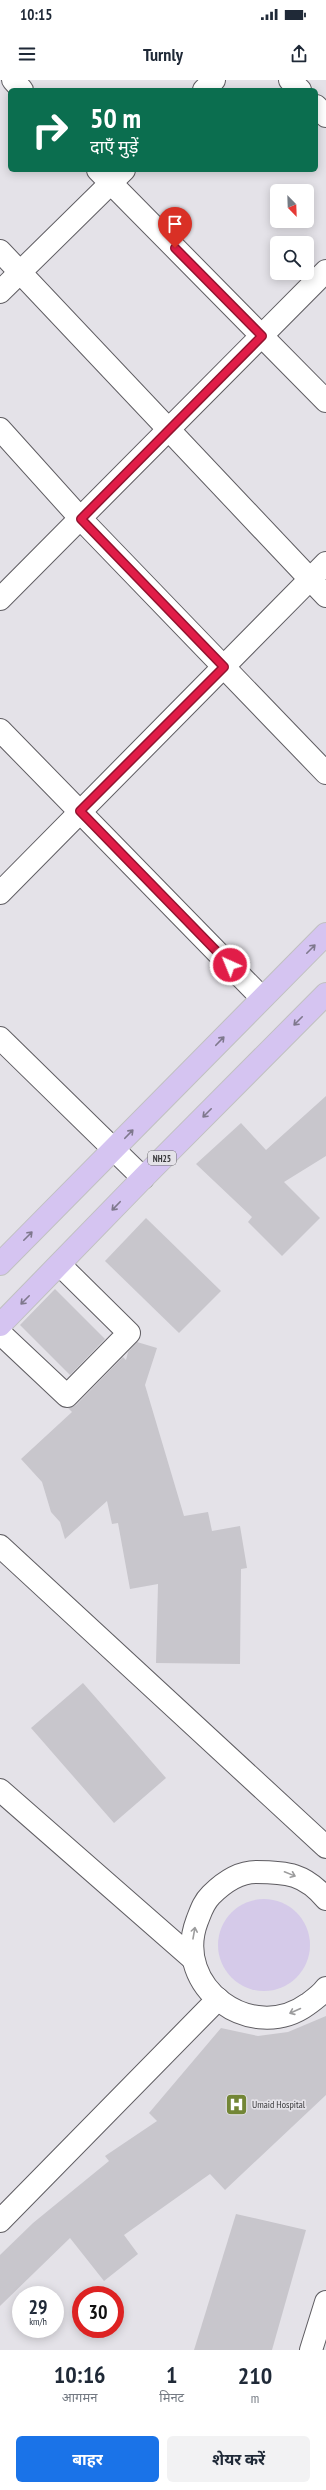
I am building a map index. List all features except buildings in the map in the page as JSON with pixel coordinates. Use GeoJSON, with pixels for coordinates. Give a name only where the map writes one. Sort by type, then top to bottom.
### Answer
{"type":"FeatureCollection","features":[{"type":"Feature","properties":{"kind":"main road"},"geometry":{"type":"LineString","coordinates":[[0,1264],[326,934]]}},
{"type":"Feature","properties":{"kind":"main road","name":"NH25"},"geometry":{"type":"LineString","coordinates":[[0,1325],[60,1265],[142,1178],[326,994]]}},
{"type":"Feature","properties":{"kind":"street"},"geometry":{"type":"LineString","coordinates":[[13,80],[20,88]]}},
{"type":"Feature","properties":{"kind":"street"},"geometry":{"type":"LineString","coordinates":[[206,88],[214,80]]}},
{"type":"Feature","properties":{"kind":"street"},"geometry":{"type":"LineString","coordinates":[[290,80],[298,88]]}},
{"type":"Feature","properties":{"kind":"street"},"geometry":{"type":"LineString","coordinates":[[318,108],[326,116]]}},
{"type":"Feature","properties":{"kind":"street"},"geometry":{"type":"LineString","coordinates":[[0,292],[21,272],[111,174],[262,336],[326,401]]}},
{"type":"Feature","properties":{"kind":"street"},"geometry":{"type":"LineString","coordinates":[[0,251],[326,596]]}},
{"type":"Feature","properties":{"kind":"street"},"geometry":{"type":"LineString","coordinates":[[0,600],[326,271]]}},
{"type":"Feature","properties":{"kind":"street"},"geometry":{"type":"LineString","coordinates":[[0,429],[81,519],[326,773]]}},
{"type":"Feature","properties":{"kind":"street"},"geometry":{"type":"LineString","coordinates":[[0,893],[326,563]]}},
{"type":"Feature","properties":{"kind":"street"},"geometry":{"type":"LineString","coordinates":[[0,730],[262,998]]}},
{"type":"Feature","properties":{"kind":"street"},"geometry":{"type":"LineString","coordinates":[[0,1038],[142,1178]]}},
{"type":"Feature","properties":{"kind":"street"},"geometry":{"type":"LineString","coordinates":[[0,1333],[67,1396],[130,1333],[60,1265]]}},
{"type":"Feature","properties":{"kind":"street"},"geometry":{"type":"LineString","coordinates":[[0,1546],[326,1847]]}},
{"type":"Feature","properties":{"kind":"street"},"geometry":{"type":"LineString","coordinates":[[0,1790],[192,1959]]}},
{"type":"Feature","properties":{"kind":"street"},"geometry":{"type":"LineString","coordinates":[[326,1898],[306,1881],[284,1872],[247,1872],[222,1884],[204,1902],[192,1933],[192,1959],[203,1984],[226,2008],[256,2018],[272,2018],[297,2012],[326,1988]]}},
{"type":"Feature","properties":{"kind":"street"},"geometry":{"type":"LineString","coordinates":[[0,2221],[218,1999]]}},
{"type":"Feature","properties":{"kind":"street"},"geometry":{"type":"LineString","coordinates":[[311,2350],[326,2302]]}},
{"type":"Feature","properties":{"kind":"shaded area"},"geometry":{"type":"Polygon","coordinates":[[[264,1899],[282,1903],[296,1913],[306,1927],[310,1945],[306,1963],[296,1977],[282,1987],[264,1991],[246,1987],[232,1977],[222,1963],[218,1945],[222,1927],[232,1913],[246,1903],[264,1899]]]}},
{"type":"Feature","properties":{"kind":"place","name":"Umaid Hospital"},"geometry":{"type":"Point","coordinates":[236,2104]}},
{"type":"Feature","properties":{"kind":"route"},"geometry":{"type":"LineString","coordinates":[[175,248],[262,336],[81,519],[224,667],[80,811],[230,965]]}}]}
